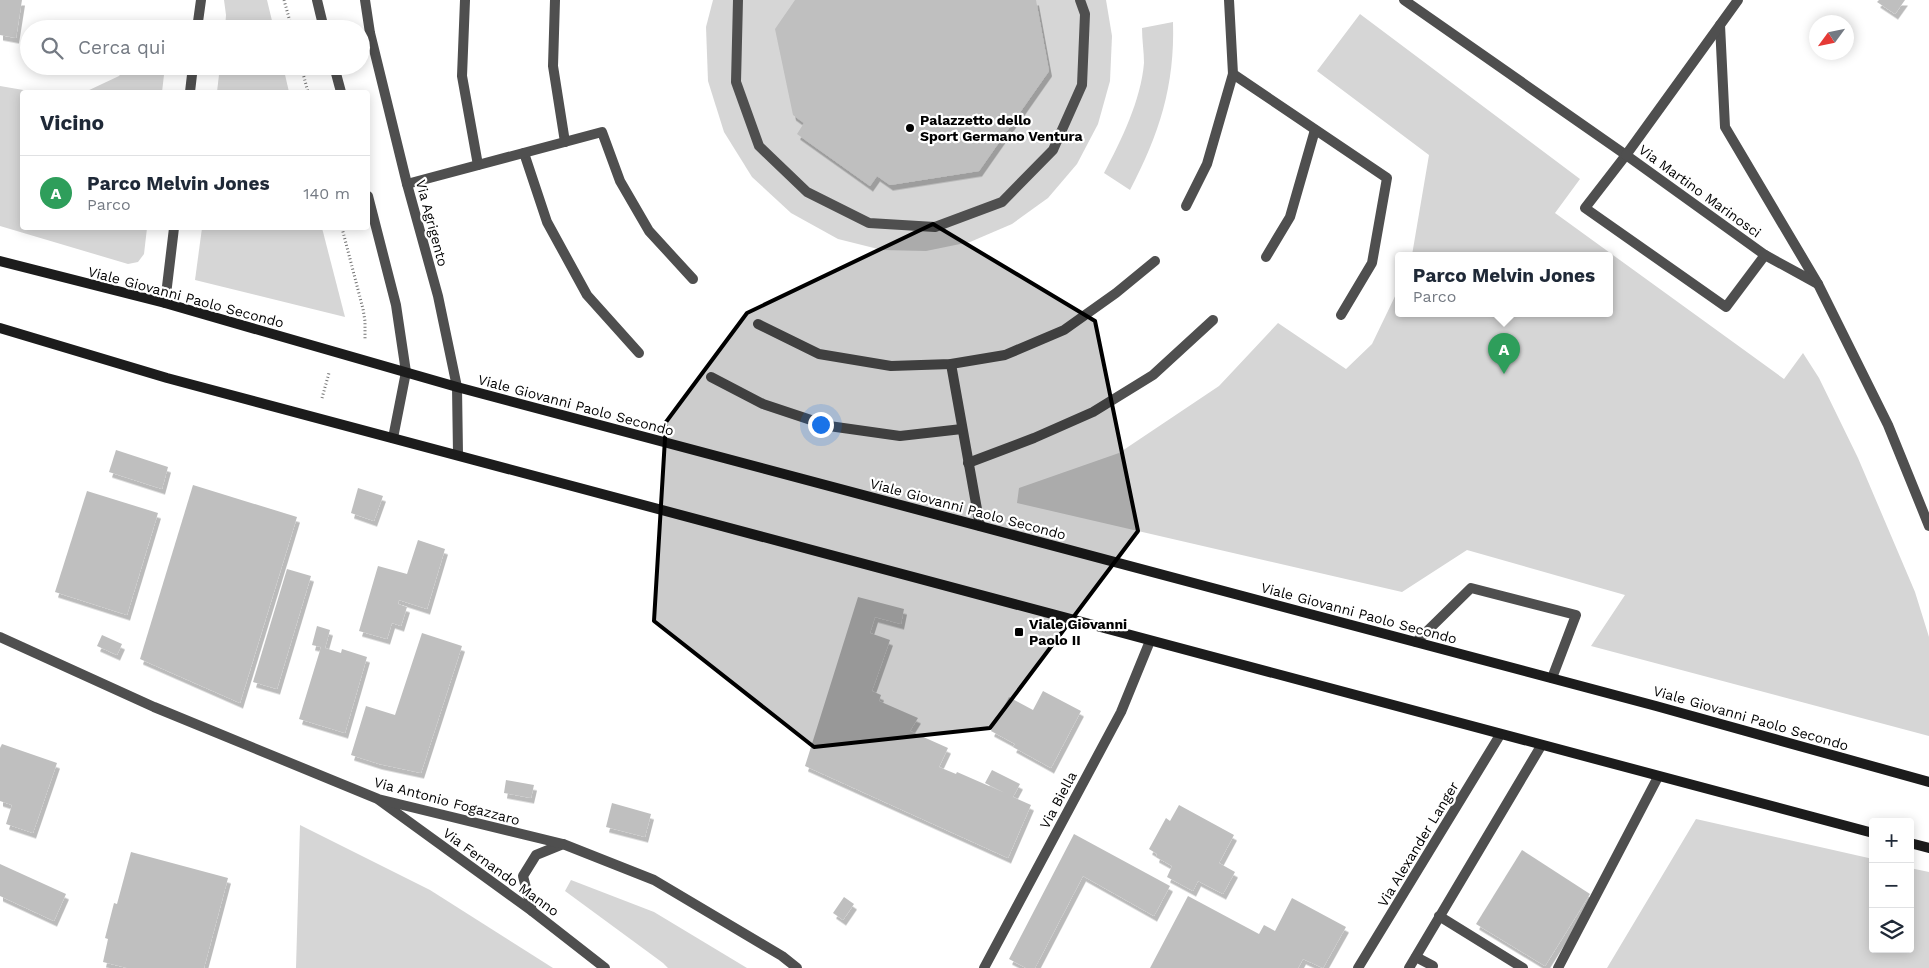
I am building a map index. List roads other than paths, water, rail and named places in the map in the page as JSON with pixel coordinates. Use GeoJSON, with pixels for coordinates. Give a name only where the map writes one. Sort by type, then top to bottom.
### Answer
{"type":"FeatureCollection","features":[{"type":"Feature","properties":{"kind":"main road","name":"Viale Giovanni Paolo Secondo"},"geometry":{"type":"LineString","coordinates":[[0,261],[164,303],[458,387],[1552,678],[1929,782]]}},
{"type":"Feature","properties":{"kind":"main road"},"geometry":{"type":"LineString","coordinates":[[0,328],[167,378],[458,454],[1541,746],[1869,832]]}},
{"type":"Feature","properties":{"kind":"main road"},"geometry":{"type":"LineString","coordinates":[[1914,844],[1929,848]]}},
{"type":"Feature","properties":{"kind":"street"},"geometry":{"type":"LineString","coordinates":[[198,20],[200,0]]}},
{"type":"Feature","properties":{"kind":"street"},"geometry":{"type":"LineString","coordinates":[[317,0],[322,20]]}},
{"type":"Feature","properties":{"kind":"street","name":"Via Agrigento"},"geometry":{"type":"LineString","coordinates":[[365,0],[368,20]]}},
{"type":"Feature","properties":{"kind":"street"},"geometry":{"type":"LineString","coordinates":[[465,0],[462,76],[478,165]]}},
{"type":"Feature","properties":{"kind":"street"},"geometry":{"type":"LineString","coordinates":[[555,0],[553,66],[565,142]]}},
{"type":"Feature","properties":{"kind":"street"},"geometry":{"type":"LineString","coordinates":[[738,0],[736,82],[759,146],[806,192],[869,223],[935,227],[1002,202],[1053,150],[1082,84],[1085,14],[1080,0]]}},
{"type":"Feature","properties":{"kind":"street"},"geometry":{"type":"LineString","coordinates":[[1186,206],[1206,164],[1233,74],[1229,0]]}},
{"type":"Feature","properties":{"kind":"street"},"geometry":{"type":"LineString","coordinates":[[1404,0],[1626,155],[1585,208],[1726,307],[1765,254]]}},
{"type":"Feature","properties":{"kind":"street","name":"Via Martino Marinosci"},"geometry":{"type":"LineString","coordinates":[[1738,0],[1626,155],[1765,254],[1818,284]]}},
{"type":"Feature","properties":{"kind":"street","name":"Via Martino Marinosci"},"geometry":{"type":"LineString","coordinates":[[1720,25],[1725,127],[1818,284],[1888,425],[1929,526]]}},
{"type":"Feature","properties":{"kind":"street","name":"Via Agrigento"},"geometry":{"type":"LineString","coordinates":[[370,33],[407,184],[438,296],[458,387],[458,454]]}},
{"type":"Feature","properties":{"kind":"street"},"geometry":{"type":"LineString","coordinates":[[1233,74],[1387,178],[1372,263],[1342,315]]}},
{"type":"Feature","properties":{"kind":"street"},"geometry":{"type":"LineString","coordinates":[[190,90],[192,75]]}},
{"type":"Feature","properties":{"kind":"street"},"geometry":{"type":"LineString","coordinates":[[336,75],[340,90]]}},
{"type":"Feature","properties":{"kind":"street"},"geometry":{"type":"LineString","coordinates":[[1266,257],[1290,217],[1314,130]]}},
{"type":"Feature","properties":{"kind":"street"},"geometry":{"type":"LineString","coordinates":[[407,184],[602,132],[620,181],[649,231],[693,279]]}},
{"type":"Feature","properties":{"kind":"street"},"geometry":{"type":"LineString","coordinates":[[524,153],[546,222],[587,296],[639,353]]}},
{"type":"Feature","properties":{"kind":"street"},"geometry":{"type":"LineString","coordinates":[[370,204],[396,305],[406,372],[393,438]]}},
{"type":"Feature","properties":{"kind":"street"},"geometry":{"type":"LineString","coordinates":[[164,303],[174,230]]}},
{"type":"Feature","properties":{"kind":"street"},"geometry":{"type":"LineString","coordinates":[[758,324],[819,354],[892,366],[951,364],[1005,355],[1064,330],[1116,293],[1155,261]]}},
{"type":"Feature","properties":{"kind":"street"},"geometry":{"type":"LineString","coordinates":[[968,463],[1034,438],[1093,412],[1153,375],[1213,320]]}},
{"type":"Feature","properties":{"kind":"street"},"geometry":{"type":"LineString","coordinates":[[951,364],[980,526]]}},
{"type":"Feature","properties":{"kind":"street"},"geometry":{"type":"LineString","coordinates":[[711,377],[763,404],[829,426],[900,436],[962,430]]}},
{"type":"Feature","properties":{"kind":"street"},"geometry":{"type":"LineString","coordinates":[[1416,642],[1471,588],[1576,616],[1552,678]]}},
{"type":"Feature","properties":{"kind":"street","name":"Via Antonio Fogazzaro"},"geometry":{"type":"LineString","coordinates":[[0,636],[154,707],[378,799],[563,844],[654,880],[782,956],[797,968]]}},
{"type":"Feature","properties":{"kind":"street","name":"Via Biella"},"geometry":{"type":"LineString","coordinates":[[984,968],[1121,712],[1150,641]]}},
{"type":"Feature","properties":{"kind":"street","name":"Via Alexander Langer"},"geometry":{"type":"LineString","coordinates":[[1358,968],[1500,735]]}},
{"type":"Feature","properties":{"kind":"street"},"geometry":{"type":"LineString","coordinates":[[1409,968],[1541,746]]}},
{"type":"Feature","properties":{"kind":"street"},"geometry":{"type":"LineString","coordinates":[[1558,968],[1658,777]]}},
{"type":"Feature","properties":{"kind":"street","name":"Via Fernando Manno"},"geometry":{"type":"LineString","coordinates":[[378,799],[532,911],[605,968]]}},
{"type":"Feature","properties":{"kind":"street"},"geometry":{"type":"LineString","coordinates":[[532,911],[523,876],[536,855],[563,844]]}},
{"type":"Feature","properties":{"kind":"street"},"geometry":{"type":"LineString","coordinates":[[1439,916],[1523,968]]}},
{"type":"Feature","properties":{"kind":"street"},"geometry":{"type":"LineString","coordinates":[[1416,957],[1433,966],[1432,968]]}},
{"type":"Feature","properties":{"kind":"place","name":"Palazzetto dello Sport Germano Ventura"},"geometry":{"type":"Point","coordinates":[910,128]}},
{"type":"Feature","properties":{"kind":"place","name":"Parco Melvin Jones"},"geometry":{"type":"Point","coordinates":[1504,374]}},
{"type":"Feature","properties":{"kind":"place","name":"Viale Giovanni Paolo II"},"geometry":{"type":"Point","coordinates":[1019,632]}}]}
